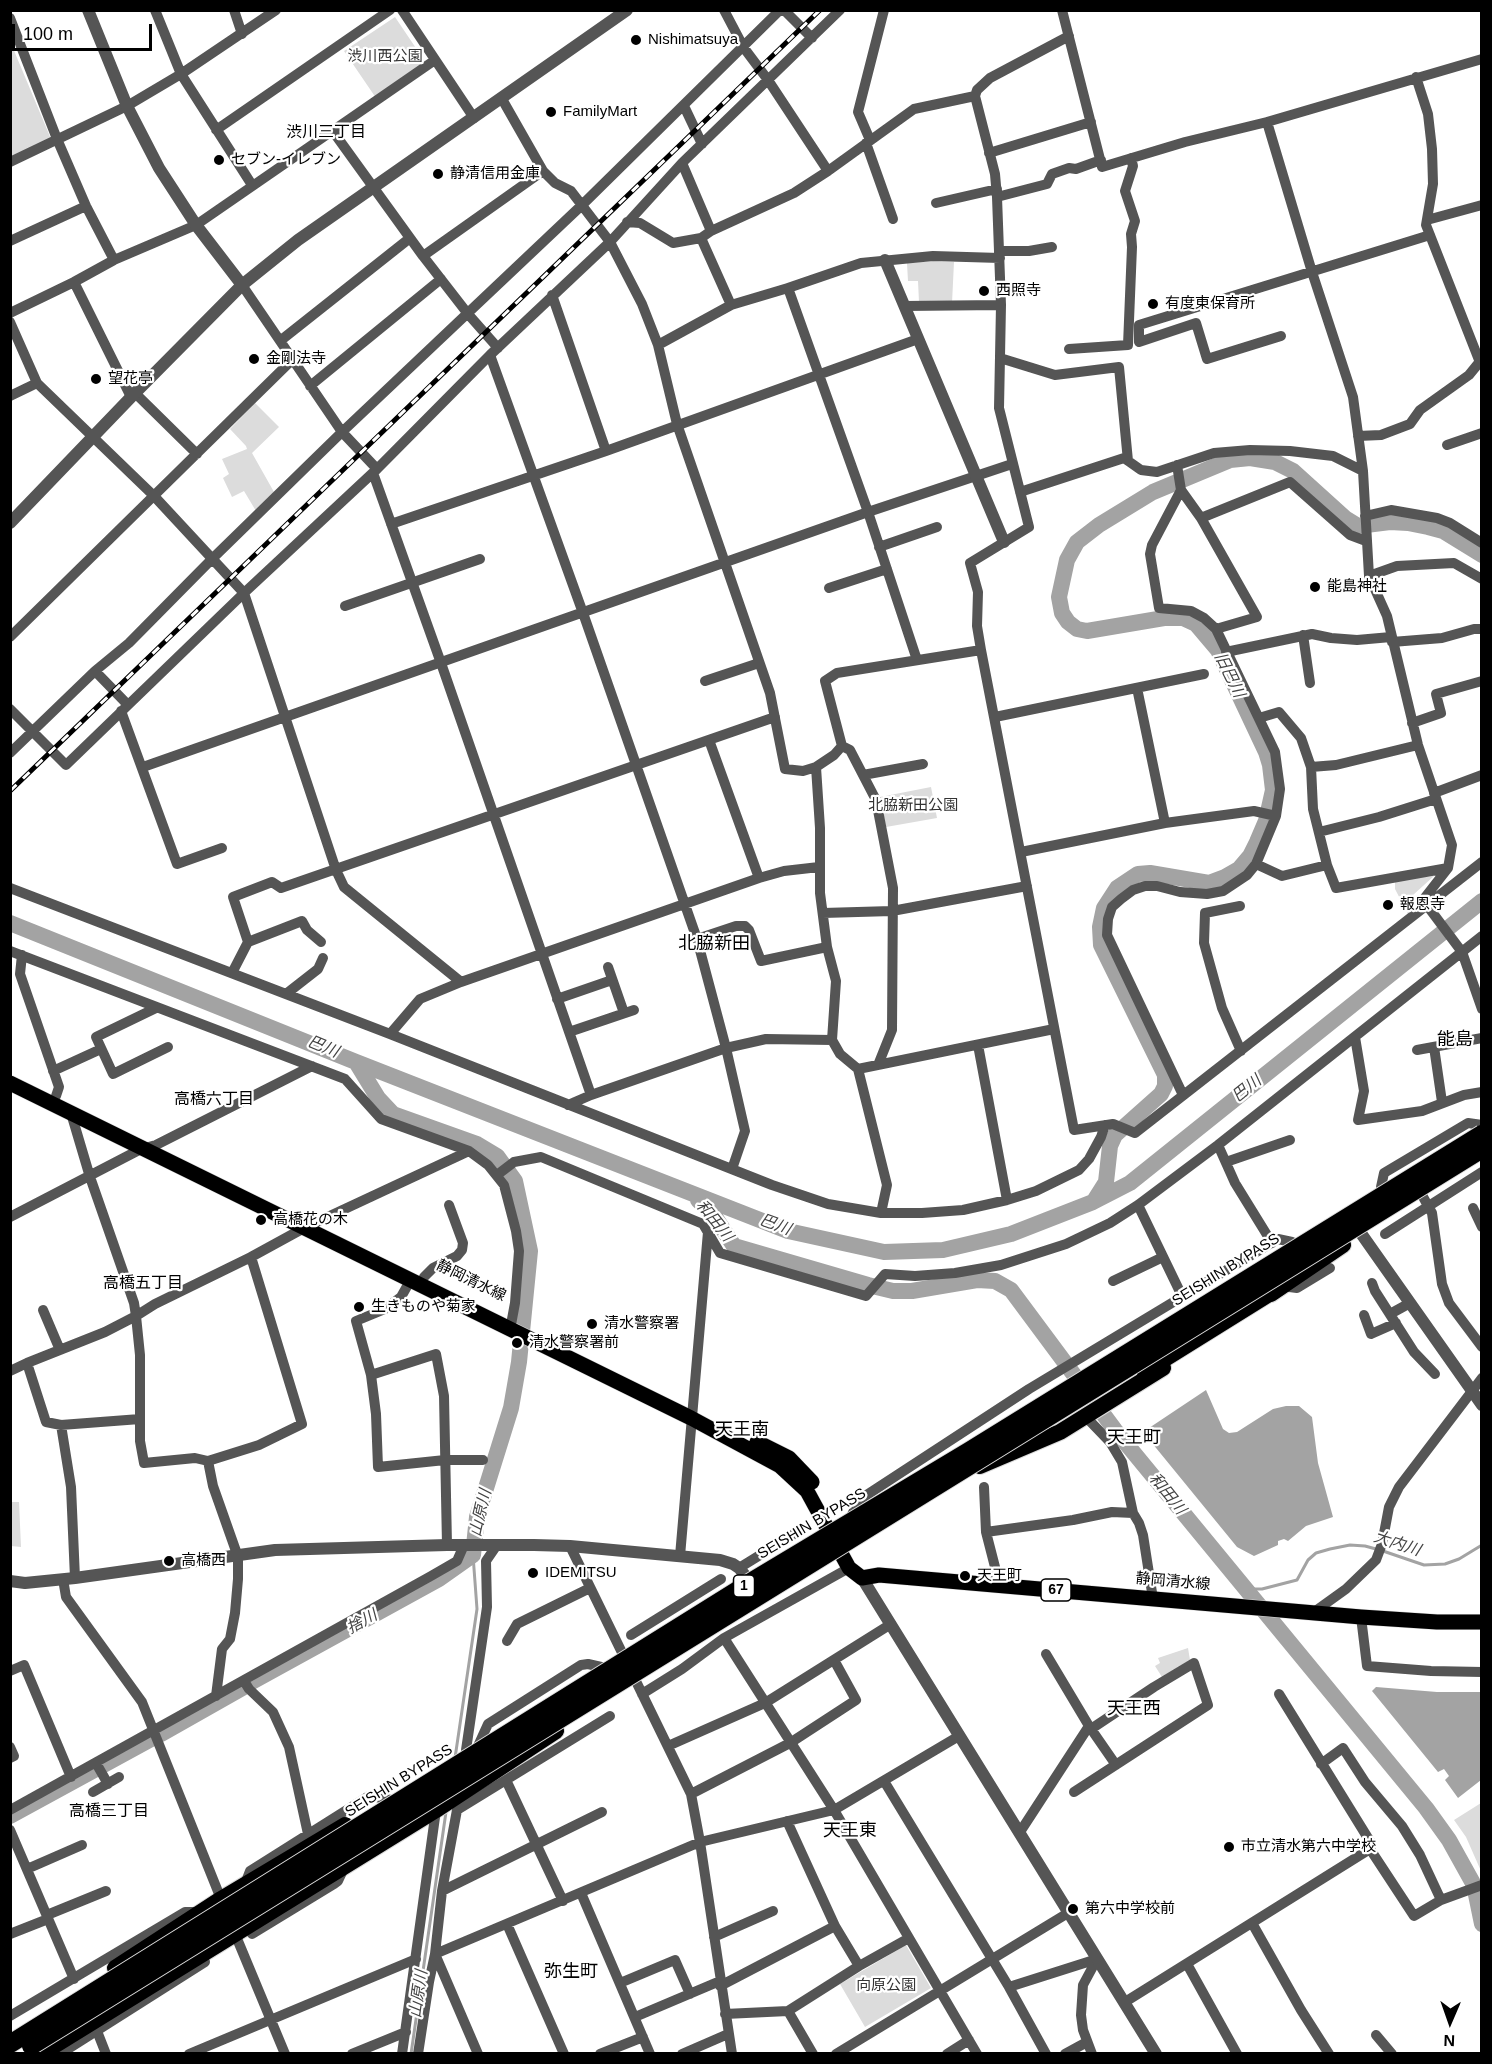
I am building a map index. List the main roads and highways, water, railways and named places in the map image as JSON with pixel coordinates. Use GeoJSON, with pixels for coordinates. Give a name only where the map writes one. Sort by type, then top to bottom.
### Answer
{"type":"FeatureCollection","features":[{"type":"Feature","properties":{"kind":"highway"},"geometry":{"type":"LineString","coordinates":[[41,2054],[217,1945],[249,1929],[345,1865],[436,1810],[631,1677],[1219,1287],[1482,1126]]}},
{"type":"Feature","properties":{"kind":"highway","name":"SEISHIN BYPASS"},"geometry":{"type":"LineString","coordinates":[[19,2054],[969,1451],[1482,1134]]}},
{"type":"Feature","properties":{"kind":"highway","name":"SEISHIN BYPASS"},"geometry":{"type":"LineString","coordinates":[[10,2044],[755,1587],[1482,1149]]}},
{"type":"Feature","properties":{"kind":"highway"},"geometry":{"type":"LineString","coordinates":[[755,1587],[830,1561],[1280,1286],[1361,1233],[1425,1201],[1482,1158]]}},
{"type":"Feature","properties":{"kind":"highway"},"geometry":{"type":"LineString","coordinates":[[10,2035],[221,1899],[472,1748],[631,1677],[645,1654],[755,1587],[841,1538],[984,1464],[1060,1432],[1246,1316],[1280,1286]]}},
{"type":"Feature","properties":{"kind":"highway"},"geometry":{"type":"LineString","coordinates":[[755,1587],[795,1548],[855,1507],[1161,1317],[1219,1287]]}},
{"type":"Feature","properties":{"kind":"main road","name":"静岡清水線"},"geometry":{"type":"LineString","coordinates":[[10,1074],[56,1096],[149,1147]]}},
{"type":"Feature","properties":{"kind":"main road","name":"静岡清水線"},"geometry":{"type":"LineString","coordinates":[[10,1083],[149,1147],[691,1413],[789,1458],[812,1483],[841,1538],[858,1564],[862,1578]]}},
{"type":"Feature","properties":{"kind":"main road","name":"静岡清水線"},"geometry":{"type":"LineString","coordinates":[[841,1538],[849,1568],[862,1578],[879,1575],[1361,1617],[1437,1622],[1482,1622]]}},
{"type":"Feature","properties":{"kind":"waterway","name":"旧巴川"},"geometry":{"type":"LineString","coordinates":[[1094,1201],[1106,1182],[1110,1146],[1115,1135],[1161,1094],[1165,1086],[1165,1075],[1101,945],[1100,927],[1104,908],[1117,888],[1138,874],[1150,873],[1209,883],[1239,869],[1250,856],[1257,842],[1266,821],[1273,790],[1266,752],[1218,650],[1196,624],[1183,618],[1164,618],[1087,631],[1077,629],[1068,622],[1062,613],[1059,597],[1067,560],[1077,542],[1099,525],[1153,492],[1230,460],[1250,458],[1275,462],[1293,471],[1345,518],[1358,526],[1390,522],[1428,527],[1443,531],[1482,555]]}},
{"type":"Feature","properties":{"kind":"waterway","name":"巴川"},"geometry":{"type":"LineString","coordinates":[[10,923],[356,1062],[788,1231],[884,1252],[943,1250],[1011,1234],[1093,1202],[1130,1183],[1482,901]]}},
{"type":"Feature","properties":{"kind":"waterway","name":"山原川"},"geometry":{"type":"LineString","coordinates":[[248,1684],[439,1579],[473,1555],[477,1517],[511,1408],[519,1362],[530,1251],[515,1181],[497,1156],[477,1144],[393,1114],[378,1098],[356,1062]]}},
{"type":"Feature","properties":{"kind":"waterway","name":"和田川"},"geometry":{"type":"LineString","coordinates":[[698,1200],[715,1217],[734,1246],[868,1285],[893,1291],[912,1291],[977,1280],[995,1281],[1011,1290],[1115,1430],[1426,1808],[1449,1840],[1474,1885],[1482,1924]]}},
{"type":"Feature","properties":{"kind":"waterway","name":"大内川"},"geometry":{"type":"LineString","coordinates":[[1244,1589],[1262,1589],[1297,1580],[1308,1560],[1316,1553],[1350,1545],[1376,1549]]}},
{"type":"Feature","properties":{"kind":"waterway","name":"大内川"},"geometry":{"type":"LineString","coordinates":[[1383,1551],[1424,1565],[1445,1564],[1459,1559],[1482,1545]]}},
{"type":"Feature","properties":{"kind":"waterway","name":"山原川"},"geometry":{"type":"LineString","coordinates":[[455,1758],[477,1609],[473,1555]]}},
{"type":"Feature","properties":{"kind":"waterway","name":"捨川"},"geometry":{"type":"LineString","coordinates":[[161,1734],[244,1687]]}},
{"type":"Feature","properties":{"kind":"waterway","name":"捨川"},"geometry":{"type":"LineString","coordinates":[[10,1816],[153,1738]]}},
{"type":"Feature","properties":{"kind":"waterway","name":"山原川"},"geometry":{"type":"LineString","coordinates":[[411,2054],[446,1812]]}},
{"type":"Feature","properties":{"kind":"railway"},"geometry":{"type":"LineString","coordinates":[[10,791],[820,10]]}},
{"type":"Feature","properties":{"kind":"place","name":"Nishimatsuya"},"geometry":{"type":"Point","coordinates":[636,40]}},
{"type":"Feature","properties":{"kind":"place","name":"FamilyMart"},"geometry":{"type":"Point","coordinates":[551,112]}},
{"type":"Feature","properties":{"kind":"place","name":"セブン-イレブン"},"geometry":{"type":"Point","coordinates":[219,160]}},
{"type":"Feature","properties":{"kind":"place","name":"静清信用金庫"},"geometry":{"type":"Point","coordinates":[438,174]}},
{"type":"Feature","properties":{"kind":"place","name":"西照寺"},"geometry":{"type":"Point","coordinates":[984,291]}},
{"type":"Feature","properties":{"kind":"place","name":"有度東保育所"},"geometry":{"type":"Point","coordinates":[1153,304]}},
{"type":"Feature","properties":{"kind":"place","name":"金剛法寺"},"geometry":{"type":"Point","coordinates":[254,359]}},
{"type":"Feature","properties":{"kind":"place","name":"望花亭"},"geometry":{"type":"Point","coordinates":[96,379]}},
{"type":"Feature","properties":{"kind":"place","name":"能島神社"},"geometry":{"type":"Point","coordinates":[1315,587]}},
{"type":"Feature","properties":{"kind":"place","name":"報恩寺"},"geometry":{"type":"Point","coordinates":[1388,905]}},
{"type":"Feature","properties":{"kind":"place","name":"高橋花の木"},"geometry":{"type":"Point","coordinates":[261,1220]}},
{"type":"Feature","properties":{"kind":"place","name":"生きものや菊家"},"geometry":{"type":"Point","coordinates":[359,1307]}},
{"type":"Feature","properties":{"kind":"place","name":"清水警察署"},"geometry":{"type":"Point","coordinates":[592,1324]}},
{"type":"Feature","properties":{"kind":"place","name":"清水警察署前"},"geometry":{"type":"Point","coordinates":[517,1343]}},
{"type":"Feature","properties":{"kind":"place","name":"高橋西"},"geometry":{"type":"Point","coordinates":[169,1561]}},
{"type":"Feature","properties":{"kind":"place","name":"IDEMITSU"},"geometry":{"type":"Point","coordinates":[533,1573]}},
{"type":"Feature","properties":{"kind":"place","name":"天王町"},"geometry":{"type":"Point","coordinates":[965,1576]}},
{"type":"Feature","properties":{"kind":"place","name":"市立清水第六中学校"},"geometry":{"type":"Point","coordinates":[1229,1847]}},
{"type":"Feature","properties":{"kind":"place","name":"第六中学校前"},"geometry":{"type":"Point","coordinates":[1073,1909]}},
{"type":"Feature","properties":{"kind":"district","name":"渋川三丁目"},"geometry":{"type":"Point","coordinates":[326,133]}},
{"type":"Feature","properties":{"kind":"district","name":"北脇新田"},"geometry":{"type":"Point","coordinates":[714,944]}},
{"type":"Feature","properties":{"kind":"district","name":"能島"},"geometry":{"type":"Point","coordinates":[1455,1040]}},
{"type":"Feature","properties":{"kind":"district","name":"高橋六丁目"},"geometry":{"type":"Point","coordinates":[214,1100]}},
{"type":"Feature","properties":{"kind":"district","name":"高橋五丁目"},"geometry":{"type":"Point","coordinates":[143,1284]}},
{"type":"Feature","properties":{"kind":"district","name":"天王南"},"geometry":{"type":"Point","coordinates":[742,1430]}},
{"type":"Feature","properties":{"kind":"district","name":"天王町"},"geometry":{"type":"Point","coordinates":[1134,1438]}},
{"type":"Feature","properties":{"kind":"district","name":"天王西"},"geometry":{"type":"Point","coordinates":[1134,1709]}},
{"type":"Feature","properties":{"kind":"district","name":"高橋三丁目"},"geometry":{"type":"Point","coordinates":[109,1812]}},
{"type":"Feature","properties":{"kind":"district","name":"天王東"},"geometry":{"type":"Point","coordinates":[850,1831]}},
{"type":"Feature","properties":{"kind":"district","name":"弥生町"},"geometry":{"type":"Point","coordinates":[571,1972]}},
{"type":"Feature","properties":{"kind":"park label","name":"渋川西公園"},"geometry":{"type":"Point","coordinates":[385,57]}},
{"type":"Feature","properties":{"kind":"park label","name":"北脇新田公園"},"geometry":{"type":"Point","coordinates":[913,806]}},
{"type":"Feature","properties":{"kind":"park label","name":"向原公園"},"geometry":{"type":"Point","coordinates":[886,1986]}}]}
